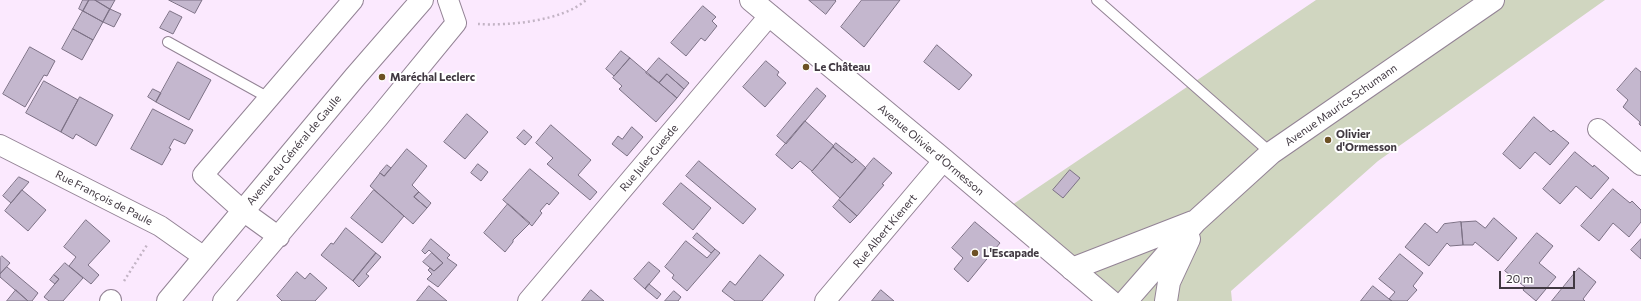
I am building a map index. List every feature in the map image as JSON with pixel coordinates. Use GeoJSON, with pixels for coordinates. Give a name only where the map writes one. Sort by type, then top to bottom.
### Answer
{"type":"FeatureCollection","features":[{"type":"Feature","properties":{"kind":"street"},"geometry":{"type":"LineString","coordinates":[[279,237],[243,211],[203,175],[353,0]]}},
{"type":"Feature","properties":{"kind":"street","name":"Avenue du Général de Gaulle"},"geometry":{"type":"LineString","coordinates":[[168,301],[422,0]]}},
{"type":"Feature","properties":{"kind":"street"},"geometry":{"type":"LineString","coordinates":[[224,301],[279,237],[456,22],[448,0]]}},
{"type":"Feature","properties":{"kind":"street","name":"Avenue Olivier d'Ormesson"},"geometry":{"type":"LineString","coordinates":[[751,0],[944,160],[1110,301]]}},
{"type":"Feature","properties":{"kind":"street","name":"Avenue Maurice Schumann"},"geometry":{"type":"LineString","coordinates":[[1126,301],[1196,221],[1271,153],[1493,0]]}},
{"type":"Feature","properties":{"kind":"street","name":"Rue Jules Guesde"},"geometry":{"type":"LineString","coordinates":[[528,301],[770,16]]}},
{"type":"Feature","properties":{"kind":"street"},"geometry":{"type":"LineString","coordinates":[[1598,129],[1641,165]]}},
{"type":"Feature","properties":{"kind":"street","name":"Rue François de Paule"},"geometry":{"type":"LineString","coordinates":[[0,145],[160,226],[204,257]]}},
{"type":"Feature","properties":{"kind":"street","name":"Rue Albert Kienert"},"geometry":{"type":"LineString","coordinates":[[825,301],[944,160]]}},
{"type":"Feature","properties":{"kind":"street","name":"Avenue Maurice Schumann"},"geometry":{"type":"LineString","coordinates":[[1072,269],[1196,221]]}},
{"type":"Feature","properties":{"kind":"street","name":"Avenue Maurice Schumann"},"geometry":{"type":"LineString","coordinates":[[1166,301],[1169,282],[1196,221]]}},
{"type":"Feature","properties":{"kind":"lane"},"geometry":{"type":"LineString","coordinates":[[1097,0],[1271,153]]}},
{"type":"Feature","properties":{"kind":"lane"},"geometry":{"type":"LineString","coordinates":[[168,42],[269,98]]}},
{"type":"Feature","properties":{"kind":"path"},"geometry":{"type":"LineString","coordinates":[[456,22],[491,25],[541,20],[578,7],[586,0]]}},
{"type":"Feature","properties":{"kind":"path"},"geometry":{"type":"LineString","coordinates":[[111,300],[160,226]]}},
{"type":"Feature","properties":{"kind":"green space"},"geometry":{"type":"Polygon","coordinates":[[[1316,0],[1605,0],[1378,161],[1231,291],[1232,301],[1131,301],[1072,269],[1003,211],[1316,0]]]}},
{"type":"Feature","properties":{"kind":"building"},"geometry":{"type":"Polygon","coordinates":[[[83,0],[89,0],[83,11],[79,9],[83,0]]]}},
{"type":"Feature","properties":{"kind":"building"},"geometry":{"type":"Polygon","coordinates":[[[89,0],[95,0],[110,9],[103,22],[83,11],[89,0]]]}},
{"type":"Feature","properties":{"kind":"building"},"geometry":{"type":"Polygon","coordinates":[[[95,0],[115,0],[110,9],[95,0]]]}},
{"type":"Feature","properties":{"kind":"building"},"geometry":{"type":"Polygon","coordinates":[[[169,0],[202,0],[195,13],[169,0]]]}},
{"type":"Feature","properties":{"kind":"building"},"geometry":{"type":"Polygon","coordinates":[[[809,0],[835,0],[836,1],[826,14],[809,0]]]}},
{"type":"Feature","properties":{"kind":"building"},"geometry":{"type":"Polygon","coordinates":[[[862,0],[900,0],[864,47],[841,27],[862,0]]]}},
{"type":"Feature","properties":{"kind":"building"},"geometry":{"type":"Polygon","coordinates":[[[703,6],[716,17],[712,21],[717,26],[705,41],[701,38],[686,56],[671,43],[703,6]]]}},
{"type":"Feature","properties":{"kind":"building"},"geometry":{"type":"Polygon","coordinates":[[[110,9],[121,14],[114,27],[103,22],[110,9]]]}},
{"type":"Feature","properties":{"kind":"building"},"geometry":{"type":"Polygon","coordinates":[[[83,11],[103,22],[93,40],[73,29],[83,11]]]}},
{"type":"Feature","properties":{"kind":"building"},"geometry":{"type":"Polygon","coordinates":[[[170,11],[182,17],[173,34],[160,28],[170,11]]]}},
{"type":"Feature","properties":{"kind":"building"},"geometry":{"type":"Polygon","coordinates":[[[73,29],[93,40],[82,60],[62,49],[73,29]]]}},
{"type":"Feature","properties":{"kind":"building"},"geometry":{"type":"Polygon","coordinates":[[[937,45],[972,75],[959,90],[924,62],[937,45]]]}},
{"type":"Feature","properties":{"kind":"building"},"geometry":{"type":"Polygon","coordinates":[[[30,47],[55,61],[47,76],[44,75],[25,107],[3,94],[30,47]]]}},
{"type":"Feature","properties":{"kind":"building"},"geometry":{"type":"Polygon","coordinates":[[[621,51],[630,58],[614,76],[606,69],[621,51]]]}},
{"type":"Feature","properties":{"kind":"building"},"geometry":{"type":"Polygon","coordinates":[[[630,58],[677,98],[656,122],[619,89],[622,86],[613,78],[630,58]]]}},
{"type":"Feature","properties":{"kind":"building"},"geometry":{"type":"Polygon","coordinates":[[[659,58],[689,83],[684,89],[667,74],[659,83],[646,73],[659,58]]]}},
{"type":"Feature","properties":{"kind":"building"},"geometry":{"type":"Polygon","coordinates":[[[766,61],[779,72],[777,75],[786,83],[765,107],[743,87],[766,61]]]}},
{"type":"Feature","properties":{"kind":"building"},"geometry":{"type":"Polygon","coordinates":[[[178,62],[211,80],[189,120],[156,102],[178,62]]]}},
{"type":"Feature","properties":{"kind":"building"},"geometry":{"type":"Polygon","coordinates":[[[1636,68],[1641,72],[1641,126],[1639,124],[1640,122],[1623,107],[1628,100],[1617,90],[1636,68]]]}},
{"type":"Feature","properties":{"kind":"building"},"geometry":{"type":"Polygon","coordinates":[[[667,74],[684,89],[677,98],[659,83],[667,74]]]}},
{"type":"Feature","properties":{"kind":"building"},"geometry":{"type":"Polygon","coordinates":[[[44,81],[78,100],[61,132],[26,113],[44,81]]]}},
{"type":"Feature","properties":{"kind":"building"},"geometry":{"type":"Polygon","coordinates":[[[817,88],[826,96],[786,144],[777,136],[817,88]]]}},
{"type":"Feature","properties":{"kind":"building"},"geometry":{"type":"Polygon","coordinates":[[[153,89],[161,93],[156,102],[148,97],[153,89]]]}},
{"type":"Feature","properties":{"kind":"building"},"geometry":{"type":"Polygon","coordinates":[[[80,97],[113,115],[96,146],[76,134],[73,139],[61,132],[80,97]]]}},
{"type":"Feature","properties":{"kind":"building"},"geometry":{"type":"Polygon","coordinates":[[[153,109],[193,130],[185,144],[174,139],[169,148],[171,149],[162,165],[131,149],[153,109]]]}},
{"type":"Feature","properties":{"kind":"building"},"geometry":{"type":"Polygon","coordinates":[[[467,114],[488,132],[465,159],[444,142],[467,114]]]}},
{"type":"Feature","properties":{"kind":"building"},"geometry":{"type":"Polygon","coordinates":[[[1534,117],[1551,132],[1553,130],[1569,143],[1550,165],[1535,152],[1520,169],[1503,154],[1534,117]]]}},
{"type":"Feature","properties":{"kind":"building"},"geometry":{"type":"Polygon","coordinates":[[[805,121],[834,146],[812,171],[800,161],[792,169],[776,155],[805,121]]]}},
{"type":"Feature","properties":{"kind":"building"},"geometry":{"type":"Polygon","coordinates":[[[551,125],[591,160],[578,175],[597,192],[590,200],[547,164],[553,158],[536,143],[551,125]]]}},
{"type":"Feature","properties":{"kind":"building"},"geometry":{"type":"Polygon","coordinates":[[[632,127],[643,137],[627,156],[612,144],[618,136],[622,139],[632,127]]]}},
{"type":"Feature","properties":{"kind":"building"},"geometry":{"type":"Polygon","coordinates":[[[524,130],[532,137],[525,145],[517,138],[524,130]]]}},
{"type":"Feature","properties":{"kind":"building"},"geometry":{"type":"Polygon","coordinates":[[[836,143],[856,159],[852,163],[833,147],[836,143]]]}},
{"type":"Feature","properties":{"kind":"building"},"geometry":{"type":"Polygon","coordinates":[[[833,147],[852,163],[856,159],[866,168],[840,198],[812,172],[833,147]]]}},
{"type":"Feature","properties":{"kind":"building"},"geometry":{"type":"Polygon","coordinates":[[[407,149],[427,166],[412,185],[419,192],[414,197],[427,208],[413,224],[370,186],[380,173],[384,176],[407,149]]]}},
{"type":"Feature","properties":{"kind":"building"},"geometry":{"type":"Polygon","coordinates":[[[1575,152],[1593,167],[1594,165],[1609,178],[1591,199],[1576,186],[1560,204],[1543,189],[1575,152]]]}},
{"type":"Feature","properties":{"kind":"building"},"geometry":{"type":"Polygon","coordinates":[[[874,158],[892,173],[882,184],[884,185],[857,216],[839,200],[874,158]]]}},
{"type":"Feature","properties":{"kind":"building"},"geometry":{"type":"Polygon","coordinates":[[[699,161],[756,209],[743,224],[686,176],[699,161]]]}},
{"type":"Feature","properties":{"kind":"building"},"geometry":{"type":"Polygon","coordinates":[[[478,164],[488,172],[481,181],[471,173],[478,164]]]}},
{"type":"Feature","properties":{"kind":"building"},"geometry":{"type":"Polygon","coordinates":[[[387,165],[391,168],[384,176],[380,173],[387,165]]]}},
{"type":"Feature","properties":{"kind":"building"},"geometry":{"type":"Polygon","coordinates":[[[530,169],[559,193],[549,205],[547,203],[540,211],[542,213],[532,226],[503,200],[530,169]]]}},
{"type":"Feature","properties":{"kind":"building"},"geometry":{"type":"Polygon","coordinates":[[[1070,170],[1080,178],[1063,198],[1053,190],[1070,170]]]}},
{"type":"Feature","properties":{"kind":"building"},"geometry":{"type":"Polygon","coordinates":[[[19,177],[29,182],[11,203],[3,196],[19,177]]]}},
{"type":"Feature","properties":{"kind":"building"},"geometry":{"type":"Polygon","coordinates":[[[681,183],[711,208],[693,230],[663,204],[681,183]]]}},
{"type":"Feature","properties":{"kind":"building"},"geometry":{"type":"Polygon","coordinates":[[[1613,189],[1630,203],[1632,201],[1641,210],[1641,222],[1629,237],[1613,223],[1599,241],[1581,226],[1613,189]]]}},
{"type":"Feature","properties":{"kind":"building"},"geometry":{"type":"Polygon","coordinates":[[[22,190],[46,210],[28,231],[5,211],[22,190]]]}},
{"type":"Feature","properties":{"kind":"building"},"geometry":{"type":"Polygon","coordinates":[[[374,190],[404,216],[382,243],[351,218],[374,190]]]}},
{"type":"Feature","properties":{"kind":"building"},"geometry":{"type":"Polygon","coordinates":[[[419,192],[431,203],[427,208],[414,197],[419,192]]]}},
{"type":"Feature","properties":{"kind":"building"},"geometry":{"type":"Polygon","coordinates":[[[839,200],[857,216],[850,223],[833,207],[839,200]]]}},
{"type":"Feature","properties":{"kind":"building"},"geometry":{"type":"Polygon","coordinates":[[[508,204],[530,223],[513,240],[505,252],[484,233],[508,204]]]}},
{"type":"Feature","properties":{"kind":"building"},"geometry":{"type":"Polygon","coordinates":[[[1494,218],[1517,238],[1498,261],[1475,242],[1473,245],[1463,245],[1461,222],[1476,221],[1485,228],[1494,218]]]}},
{"type":"Feature","properties":{"kind":"building"},"geometry":{"type":"Polygon","coordinates":[[[86,220],[110,241],[88,265],[99,275],[91,284],[69,266],[76,257],[64,247],[86,220]]]}},
{"type":"Feature","properties":{"kind":"building","name":"L'Escapade"},"geometry":{"type":"Polygon","coordinates":[[[975,222],[1000,243],[968,282],[954,269],[963,258],[952,248],[975,222]]]}},
{"type":"Feature","properties":{"kind":"building"},"geometry":{"type":"Polygon","coordinates":[[[1461,222],[1463,245],[1450,246],[1447,243],[1429,266],[1405,247],[1425,223],[1437,233],[1444,224],[1461,222]]]}},
{"type":"Feature","properties":{"kind":"building"},"geometry":{"type":"Polygon","coordinates":[[[346,228],[376,253],[353,281],[321,255],[331,243],[333,244],[346,228]]]}},
{"type":"Feature","properties":{"kind":"building"},"geometry":{"type":"Polygon","coordinates":[[[697,233],[715,249],[711,253],[693,238],[697,233]]]}},
{"type":"Feature","properties":{"kind":"building"},"geometry":{"type":"Polygon","coordinates":[[[1537,233],[1553,246],[1539,263],[1556,277],[1536,301],[1523,290],[1525,287],[1505,271],[1537,233]]]}},
{"type":"Feature","properties":{"kind":"building"},"geometry":{"type":"Polygon","coordinates":[[[431,239],[450,255],[447,258],[457,265],[438,287],[427,279],[432,274],[428,270],[430,268],[434,271],[443,263],[429,250],[425,254],[422,251],[431,239]]]}},
{"type":"Feature","properties":{"kind":"building"},"geometry":{"type":"Polygon","coordinates":[[[1641,239],[1641,259],[1631,250],[1641,239]]]}},
{"type":"Feature","properties":{"kind":"building"},"geometry":{"type":"Polygon","coordinates":[[[686,241],[707,258],[715,249],[720,253],[687,291],[672,278],[674,275],[665,267],[686,241]]]}},
{"type":"Feature","properties":{"kind":"building"},"geometry":{"type":"Polygon","coordinates":[[[376,253],[381,257],[366,274],[369,276],[359,287],[353,281],[376,253]]]}},
{"type":"Feature","properties":{"kind":"building"},"geometry":{"type":"Polygon","coordinates":[[[432,253],[443,263],[434,271],[423,262],[432,253]]]}},
{"type":"Feature","properties":{"kind":"building"},"geometry":{"type":"Polygon","coordinates":[[[1400,254],[1423,273],[1413,286],[1417,290],[1407,301],[1392,301],[1389,299],[1395,292],[1379,279],[1400,254]]]}},
{"type":"Feature","properties":{"kind":"building"},"geometry":{"type":"Polygon","coordinates":[[[760,255],[784,275],[762,301],[735,301],[722,291],[730,281],[735,285],[760,255]]]}},
{"type":"Feature","properties":{"kind":"building"},"geometry":{"type":"Polygon","coordinates":[[[2,256],[10,263],[0,274],[0,258],[2,256]]]}},
{"type":"Feature","properties":{"kind":"building"},"geometry":{"type":"Polygon","coordinates":[[[649,262],[660,271],[645,289],[634,279],[649,262]]]}},
{"type":"Feature","properties":{"kind":"building"},"geometry":{"type":"Polygon","coordinates":[[[65,263],[83,278],[63,301],[49,301],[44,297],[59,279],[54,275],[65,263]]]}},
{"type":"Feature","properties":{"kind":"building"},"geometry":{"type":"Polygon","coordinates":[[[7,267],[38,293],[32,301],[28,301],[0,277],[0,274],[7,267]]]}},
{"type":"Feature","properties":{"kind":"building"},"geometry":{"type":"Polygon","coordinates":[[[1579,268],[1596,282],[1583,299],[1585,301],[1552,301],[1579,268]]]}},
{"type":"Feature","properties":{"kind":"building"},"geometry":{"type":"Polygon","coordinates":[[[297,272],[305,279],[310,273],[327,288],[315,301],[282,301],[277,296],[297,272]]]}},
{"type":"Feature","properties":{"kind":"building"},"geometry":{"type":"Polygon","coordinates":[[[54,275],[59,279],[55,284],[50,280],[54,275]]]}},
{"type":"Feature","properties":{"kind":"building"},"geometry":{"type":"Polygon","coordinates":[[[649,284],[661,294],[657,299],[645,289],[649,284]]]}},
{"type":"Feature","properties":{"kind":"building"},"geometry":{"type":"Polygon","coordinates":[[[429,286],[447,301],[417,301],[429,286]]]}},
{"type":"Feature","properties":{"kind":"building"},"geometry":{"type":"Polygon","coordinates":[[[1373,286],[1389,299],[1392,301],[1361,301],[1373,286]]]}},
{"type":"Feature","properties":{"kind":"building"},"geometry":{"type":"Polygon","coordinates":[[[16,290],[28,301],[7,301],[16,290]]]}},
{"type":"Feature","properties":{"kind":"building"},"geometry":{"type":"Polygon","coordinates":[[[591,290],[604,301],[582,301],[591,290]]]}},
{"type":"Feature","properties":{"kind":"building"},"geometry":{"type":"Polygon","coordinates":[[[881,290],[894,301],[872,301],[881,290]]]}},
{"type":"Feature","properties":{"kind":"building"},"geometry":{"type":"Polygon","coordinates":[[[674,291],[681,297],[678,301],[665,301],[674,291]]]}},
{"type":"Feature","properties":{"kind":"place","name":"Le Château"},"geometry":{"type":"Point","coordinates":[806,67]}},
{"type":"Feature","properties":{"kind":"place","name":"Maréchal Leclerc"},"geometry":{"type":"Point","coordinates":[382,77]}},
{"type":"Feature","properties":{"kind":"place","name":"Olivier d'Ormesson"},"geometry":{"type":"Point","coordinates":[1328,140]}},
{"type":"Feature","properties":{"kind":"place","name":"L'Escapade"},"geometry":{"type":"Point","coordinates":[975,253]}}]}
